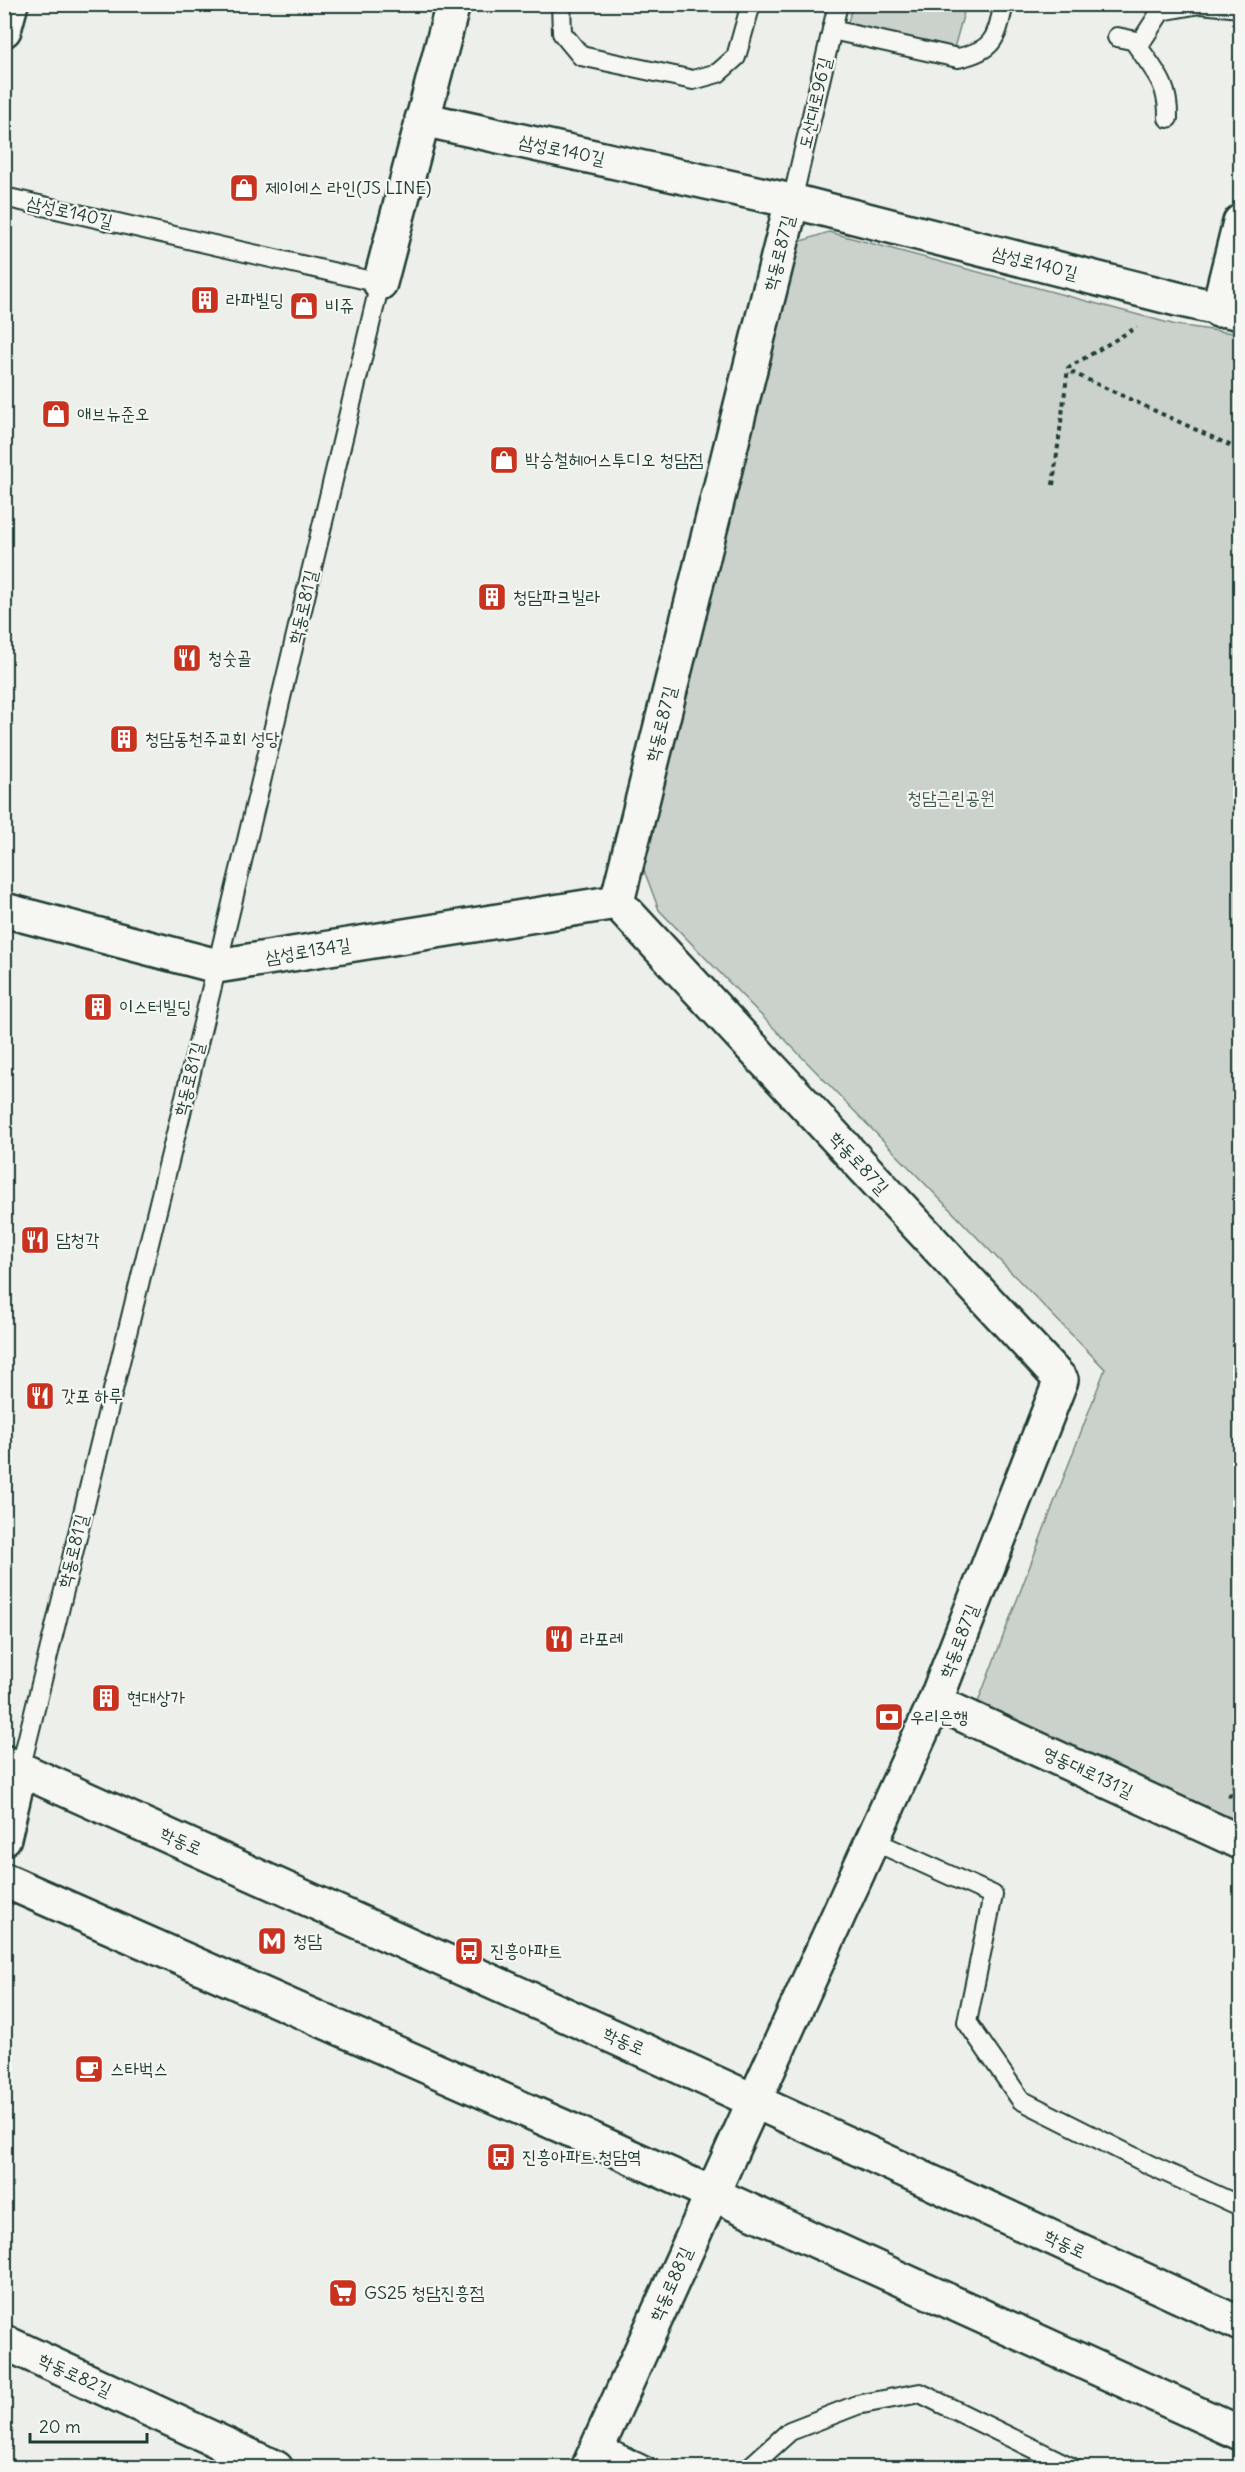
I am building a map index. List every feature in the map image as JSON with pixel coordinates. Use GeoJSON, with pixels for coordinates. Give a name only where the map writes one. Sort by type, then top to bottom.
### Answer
{"type":"FeatureCollection","features":[{"type":"Feature","properties":{"kind":"street"},"geometry":{"type":"LineString","coordinates":[[4,30],[11,4]]}},
{"type":"Feature","properties":{"kind":"street"},"geometry":{"type":"LineString","coordinates":[[380,283],[453,4]]}},
{"type":"Feature","properties":{"kind":"street","name":"삼성로140길"},"geometry":{"type":"LineString","coordinates":[[422,119],[792,201],[1229,311]]}},
{"type":"Feature","properties":{"kind":"street","name":"학동로87길"},"geometry":{"type":"LineString","coordinates":[[755,2102],[935,1702],[1061,1380],[617,902],[792,201]]}},
{"type":"Feature","properties":{"kind":"street"},"geometry":{"type":"LineString","coordinates":[[1229,311],[1240,222]]}},
{"type":"Feature","properties":{"kind":"street","name":"삼성로134길"},"geometry":{"type":"LineString","coordinates":[[4,910],[217,966],[617,902]]}},
{"type":"Feature","properties":{"kind":"street","name":"영동대로131길"},"geometry":{"type":"LineString","coordinates":[[935,1702],[1240,1842]]}},
{"type":"Feature","properties":{"kind":"street"},"geometry":{"type":"LineString","coordinates":[[4,1838],[12,1766]]}},
{"type":"Feature","properties":{"kind":"street","name":"학동로"},"geometry":{"type":"LineString","coordinates":[[12,1766],[1240,2324]]}},
{"type":"Feature","properties":{"kind":"street"},"geometry":{"type":"LineString","coordinates":[[4,1880],[1240,2433]]}},
{"type":"Feature","properties":{"kind":"street","name":"학동로88길"},"geometry":{"type":"LineString","coordinates":[[593,2456],[755,2102]]}},
{"type":"Feature","properties":{"kind":"street","name":"학동로82길"},"geometry":{"type":"LineString","coordinates":[[4,2342],[276,2468]]}},
{"type":"Feature","properties":{"kind":"lane"},"geometry":{"type":"LineString","coordinates":[[561,4],[562,33],[581,56],[693,80],[718,73],[736,57],[751,4]]}},
{"type":"Feature","properties":{"kind":"lane","name":"도산대로96길"},"geometry":{"type":"LineString","coordinates":[[792,201],[838,4]]}},
{"type":"Feature","properties":{"kind":"lane"},"geometry":{"type":"LineString","coordinates":[[832,30],[958,58],[978,54],[996,40],[1005,4]]}},
{"type":"Feature","properties":{"kind":"lane"},"geometry":{"type":"LineString","coordinates":[[1168,118],[1168,98],[1165,86],[1125,39],[1141,42],[1161,11],[1201,4],[1240,8]]}},
{"type":"Feature","properties":{"kind":"lane","name":"삼성로140길"},"geometry":{"type":"LineString","coordinates":[[4,197],[380,283]]}},
{"type":"Feature","properties":{"kind":"lane","name":"학동로81길"},"geometry":{"type":"LineString","coordinates":[[12,1766],[217,966],[380,283]]}},
{"type":"Feature","properties":{"kind":"lane"},"geometry":{"type":"LineString","coordinates":[[874,1841],[993,1895],[967,2022],[1021,2100],[1150,2165],[1240,2206]]}},
{"type":"Feature","properties":{"kind":"lane"},"geometry":{"type":"LineString","coordinates":[[749,2468],[790,2432],[857,2405],[920,2393],[1073,2468]]}},
{"type":"Feature","properties":{"kind":"lane"},"geometry":{"type":"LineString","coordinates":[[593,2456],[649,2468]]}},
{"type":"Feature","properties":{"kind":"path"},"geometry":{"type":"LineString","coordinates":[[1053,484],[1068,368],[1181,300]]}},
{"type":"Feature","properties":{"kind":"path"},"geometry":{"type":"LineString","coordinates":[[1071,372],[1240,450]]}},
{"type":"Feature","properties":{"kind":"green space"},"geometry":{"type":"Polygon","coordinates":[[[853,5],[966,5],[951,59],[844,35],[853,5]]]}},
{"type":"Feature","properties":{"kind":"green space","name":"청담근린공원"},"geometry":{"type":"Polygon","coordinates":[[[829,232],[1176,325],[1240,334],[1240,1830],[975,1710],[1105,1369],[659,910],[639,857],[798,242],[829,232]]]}},
{"type":"Feature","properties":{"kind":"place","name":"제이에스 라인(JS LINE)"},"geometry":{"type":"Point","coordinates":[244,188]}},
{"type":"Feature","properties":{"kind":"place","name":"라파빌딩"},"geometry":{"type":"Point","coordinates":[205,300]}},
{"type":"Feature","properties":{"kind":"place","name":"비쥬"},"geometry":{"type":"Point","coordinates":[304,306]}},
{"type":"Feature","properties":{"kind":"place","name":"애브뉴준오"},"geometry":{"type":"Point","coordinates":[56,414]}},
{"type":"Feature","properties":{"kind":"place","name":"박승철헤어스투디오 청담점"},"geometry":{"type":"Point","coordinates":[504,460]}},
{"type":"Feature","properties":{"kind":"place","name":"청담파크빌라"},"geometry":{"type":"Point","coordinates":[492,597]}},
{"type":"Feature","properties":{"kind":"place","name":"청숫골"},"geometry":{"type":"Point","coordinates":[187,658]}},
{"type":"Feature","properties":{"kind":"place","name":"청담동천주교회 성당"},"geometry":{"type":"Point","coordinates":[124,739]}},
{"type":"Feature","properties":{"kind":"place","name":"이스터빌딩"},"geometry":{"type":"Point","coordinates":[98,1007]}},
{"type":"Feature","properties":{"kind":"place","name":"담청각"},"geometry":{"type":"Point","coordinates":[35,1240]}},
{"type":"Feature","properties":{"kind":"place","name":"갓포 하루"},"geometry":{"type":"Point","coordinates":[40,1396]}},
{"type":"Feature","properties":{"kind":"place","name":"라포레"},"geometry":{"type":"Point","coordinates":[559,1639]}},
{"type":"Feature","properties":{"kind":"place","name":"현대상가"},"geometry":{"type":"Point","coordinates":[106,1698]}},
{"type":"Feature","properties":{"kind":"place","name":"우리은행"},"geometry":{"type":"Point","coordinates":[889,1717]}},
{"type":"Feature","properties":{"kind":"place","name":"청담"},"geometry":{"type":"Point","coordinates":[272,1941]}},
{"type":"Feature","properties":{"kind":"place","name":"진흥아파트"},"geometry":{"type":"Point","coordinates":[469,1951]}},
{"type":"Feature","properties":{"kind":"place","name":"스타벅스"},"geometry":{"type":"Point","coordinates":[89,2069]}},
{"type":"Feature","properties":{"kind":"place","name":"진흥아파트.청담역"},"geometry":{"type":"Point","coordinates":[501,2157]}},
{"type":"Feature","properties":{"kind":"place","name":"GS25 청담진흥점"},"geometry":{"type":"Point","coordinates":[343,2293]}}]}
